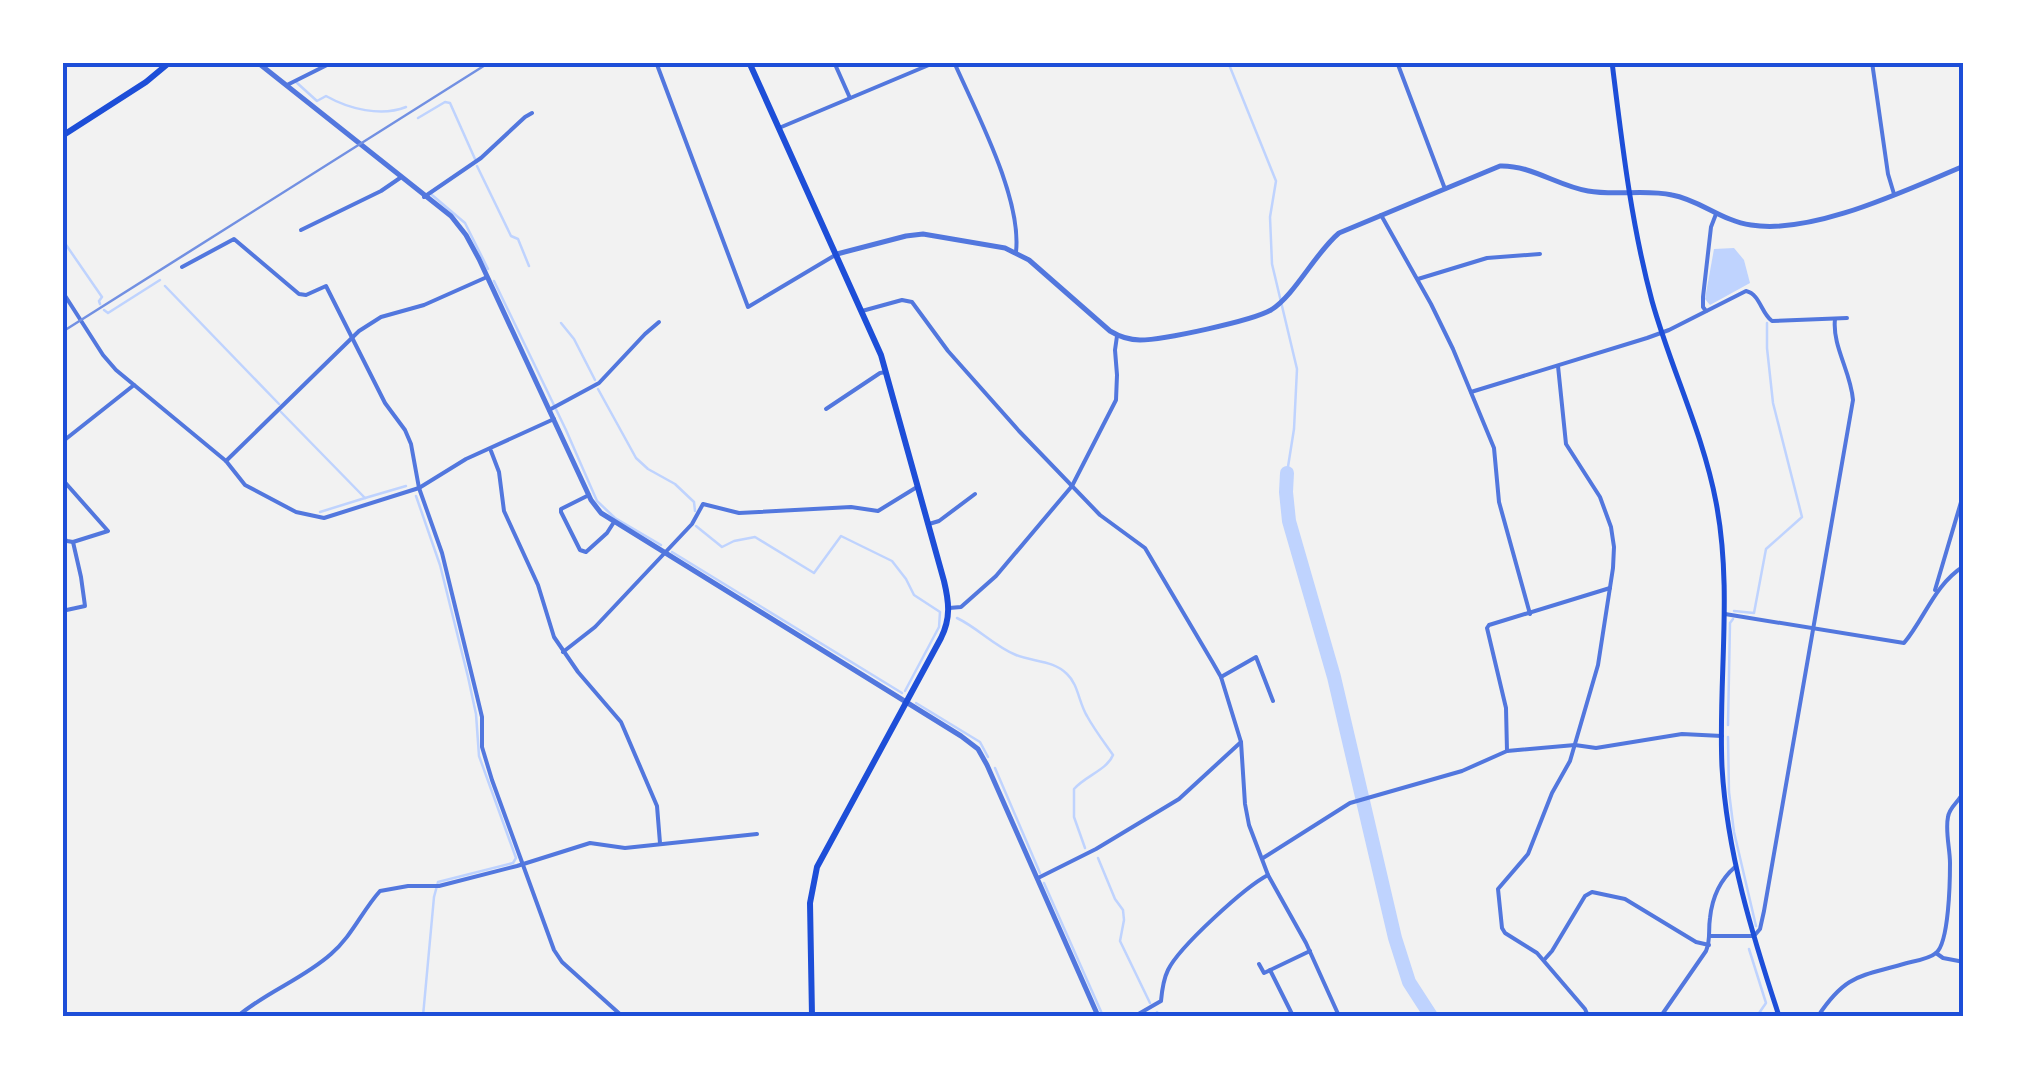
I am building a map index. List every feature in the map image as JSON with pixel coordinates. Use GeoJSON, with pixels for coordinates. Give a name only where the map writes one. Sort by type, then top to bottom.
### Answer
{"type":"FeatureCollection","features":[{"type":"Feature","properties":{"kind":"main road"},"geometry":{"type":"LineString","coordinates":[[62,136],[170,62]]}},
{"type":"Feature","properties":{"kind":"main road"},"geometry":{"type":"LineString","coordinates":[[749,62],[886,372],[949,608],[947,626],[817,867],[810,903],[812,1016]]}},
{"type":"Feature","properties":{"kind":"main road"},"geometry":{"type":"LineString","coordinates":[[1612,62],[1639,248],[1662,332],[1698,433],[1716,503],[1724,614],[1725,799],[1735,867],[1778,1016]]}},
{"type":"Feature","properties":{"kind":"street"},"geometry":{"type":"LineString","coordinates":[[257,62],[462,228],[600,513],[978,750],[1098,1016]]}},
{"type":"Feature","properties":{"kind":"street"},"geometry":{"type":"LineString","coordinates":[[287,85],[333,62]]}},
{"type":"Feature","properties":{"kind":"street"},"geometry":{"type":"LineString","coordinates":[[656,62],[748,307],[837,254],[923,234],[1016,252],[1118,336],[1136,340],[1230,323],[1274,308],[1328,243],[1346,229],[1492,169],[1509,166],[1577,189],[1602,193],[1674,195],[1752,226],[1796,224],[1848,212],[1964,166]]}},
{"type":"Feature","properties":{"kind":"street"},"geometry":{"type":"LineString","coordinates":[[834,62],[850,98]]}},
{"type":"Feature","properties":{"kind":"street"},"geometry":{"type":"LineString","coordinates":[[779,128],[936,62]]}},
{"type":"Feature","properties":{"kind":"street"},"geometry":{"type":"LineString","coordinates":[[954,62],[1006,184],[1016,252]]}},
{"type":"Feature","properties":{"kind":"street"},"geometry":{"type":"LineString","coordinates":[[1398,62],[1445,189]]}},
{"type":"Feature","properties":{"kind":"street"},"geometry":{"type":"LineString","coordinates":[[1872,62],[1894,194]]}},
{"type":"Feature","properties":{"kind":"street"},"geometry":{"type":"LineString","coordinates":[[424,196],[481,158],[532,113]]}},
{"type":"Feature","properties":{"kind":"street"},"geometry":{"type":"LineString","coordinates":[[301,230],[400,178]]}},
{"type":"Feature","properties":{"kind":"street"},"geometry":{"type":"LineString","coordinates":[[1706,311],[1703,297],[1716,214]]}},
{"type":"Feature","properties":{"kind":"street"},"geometry":{"type":"LineString","coordinates":[[1380,215],[1454,349],[1494,448],[1503,521],[1530,614]]}},
{"type":"Feature","properties":{"kind":"street"},"geometry":{"type":"LineString","coordinates":[[182,267],[234,239],[299,294],[326,286],[385,403],[408,436],[419,488],[440,544],[482,716],[485,757],[558,957],[622,1016]]}},
{"type":"Feature","properties":{"kind":"street"},"geometry":{"type":"LineString","coordinates":[[1418,279],[1487,258],[1540,254]]}},
{"type":"Feature","properties":{"kind":"street"},"geometry":{"type":"LineString","coordinates":[[226,461],[353,336],[381,317],[424,305],[487,277]]}},
{"type":"Feature","properties":{"kind":"street"},"geometry":{"type":"LineString","coordinates":[[62,291],[104,355],[226,461],[240,480],[296,512],[319,518],[419,488],[457,464],[554,419]]}},
{"type":"Feature","properties":{"kind":"street"},"geometry":{"type":"LineString","coordinates":[[1471,392],[1662,332],[1748,291],[1772,321],[1847,318]]}},
{"type":"Feature","properties":{"kind":"street"},"geometry":{"type":"LineString","coordinates":[[862,311],[902,300],[912,302],[948,351],[1072,486],[1107,522],[1144,548],[1221,677],[1241,742],[1246,814],[1268,875],[1310,951],[1339,1016]]}},
{"type":"Feature","properties":{"kind":"street"},"geometry":{"type":"LineString","coordinates":[[1711,936],[1754,936],[1764,911],[1854,400],[1836,336],[1835,318]]}},
{"type":"Feature","properties":{"kind":"street"},"geometry":{"type":"LineString","coordinates":[[550,410],[599,383],[659,322]]}},
{"type":"Feature","properties":{"kind":"street"},"geometry":{"type":"LineString","coordinates":[[949,608],[961,606],[996,576],[1072,486],[1116,400],[1118,336]]}},
{"type":"Feature","properties":{"kind":"street"},"geometry":{"type":"LineString","coordinates":[[1558,366],[1566,444],[1600,497],[1611,527],[1614,546],[1610,588],[1598,666],[1570,762],[1552,792],[1528,854],[1497,891],[1505,933],[1544,960],[1588,1016]]}},
{"type":"Feature","properties":{"kind":"street"},"geometry":{"type":"LineString","coordinates":[[826,409],[886,372]]}},
{"type":"Feature","properties":{"kind":"street"},"geometry":{"type":"LineString","coordinates":[[62,442],[134,385]]}},
{"type":"Feature","properties":{"kind":"street"},"geometry":{"type":"LineString","coordinates":[[490,449],[500,472],[504,511],[538,585],[550,627],[562,652],[621,722],[656,806],[660,843]]}},
{"type":"Feature","properties":{"kind":"street"},"geometry":{"type":"LineString","coordinates":[[62,480],[108,530],[73,542],[62,536]]}},
{"type":"Feature","properties":{"kind":"street"},"geometry":{"type":"LineString","coordinates":[[562,652],[589,632],[692,524],[703,504],[739,513],[851,507],[878,511],[917,487]]}},
{"type":"Feature","properties":{"kind":"street"},"geometry":{"type":"LineString","coordinates":[[1934,595],[1964,492]]}},
{"type":"Feature","properties":{"kind":"street"},"geometry":{"type":"LineString","coordinates":[[928,524],[939,521],[975,494]]}},
{"type":"Feature","properties":{"kind":"street"},"geometry":{"type":"LineString","coordinates":[[589,495],[560,512],[580,550],[586,552],[614,522]]}},
{"type":"Feature","properties":{"kind":"street"},"geometry":{"type":"LineString","coordinates":[[62,612],[85,606],[73,542]]}},
{"type":"Feature","properties":{"kind":"street"},"geometry":{"type":"LineString","coordinates":[[1724,614],[1904,643],[1934,595],[1964,566]]}},
{"type":"Feature","properties":{"kind":"street"},"geometry":{"type":"LineString","coordinates":[[1507,750],[1506,708],[1486,632],[1489,625],[1610,588]]}},
{"type":"Feature","properties":{"kind":"street"},"geometry":{"type":"LineString","coordinates":[[1221,677],[1256,656],[1273,700]]}},
{"type":"Feature","properties":{"kind":"street"},"geometry":{"type":"LineString","coordinates":[[1262,858],[1346,804],[1462,772],[1507,750],[1575,745],[1596,748],[1669,735],[1722,736]]}},
{"type":"Feature","properties":{"kind":"street"},"geometry":{"type":"LineString","coordinates":[[1036,878],[1096,849],[1179,799],[1241,742]]}},
{"type":"Feature","properties":{"kind":"street"},"geometry":{"type":"LineString","coordinates":[[1818,1016],[1837,990],[1851,981],[1936,953],[1945,926],[1950,862],[1948,816],[1964,792]]}},
{"type":"Feature","properties":{"kind":"street"},"geometry":{"type":"LineString","coordinates":[[238,1016],[334,952],[380,891],[439,886],[590,843],[616,848],[758,834]]}},
{"type":"Feature","properties":{"kind":"street"},"geometry":{"type":"LineString","coordinates":[[1661,1016],[1709,945],[1713,904],[1724,877],[1735,867]]}},
{"type":"Feature","properties":{"kind":"street"},"geometry":{"type":"LineString","coordinates":[[1135,1016],[1162,1002],[1166,973],[1184,948],[1247,888],[1268,875]]}},
{"type":"Feature","properties":{"kind":"street"},"geometry":{"type":"LineString","coordinates":[[1544,960],[1592,892],[1625,899],[1696,942],[1709,945]]}},
{"type":"Feature","properties":{"kind":"street"},"geometry":{"type":"LineString","coordinates":[[1259,964],[1264,973],[1310,951]]}},
{"type":"Feature","properties":{"kind":"street"},"geometry":{"type":"LineString","coordinates":[[1936,953],[1964,962]]}},
{"type":"Feature","properties":{"kind":"street"},"geometry":{"type":"LineString","coordinates":[[1270,970],[1294,1016]]}},
{"type":"Feature","properties":{"kind":"water"},"geometry":{"type":"Polygon","coordinates":[[[1734,248],[1744,260],[1750,283],[1710,305],[1705,299],[1714,249],[1734,248]]]}},
{"type":"Feature","properties":{"kind":"waterway"},"geometry":{"type":"LineString","coordinates":[[1228,62],[1276,181],[1270,217],[1272,264],[1297,369],[1287,473]]}},
{"type":"Feature","properties":{"kind":"waterway"},"geometry":{"type":"LineString","coordinates":[[296,82],[317,101],[326,96],[345,105],[376,111],[406,107]]}},
{"type":"Feature","properties":{"kind":"waterway"},"geometry":{"type":"LineString","coordinates":[[418,118],[445,102],[450,103],[475,159]]}},
{"type":"Feature","properties":{"kind":"waterway"},"geometry":{"type":"LineString","coordinates":[[477,166],[529,266]]}},
{"type":"Feature","properties":{"kind":"waterway"},"geometry":{"type":"LineString","coordinates":[[432,195],[465,223],[488,269]]}},
{"type":"Feature","properties":{"kind":"waterway"},"geometry":{"type":"LineString","coordinates":[[62,239],[102,297],[100,304]]}},
{"type":"Feature","properties":{"kind":"waterway"},"geometry":{"type":"LineString","coordinates":[[104,310],[108,313],[160,280]]}},
{"type":"Feature","properties":{"kind":"waterway"},"geometry":{"type":"LineString","coordinates":[[494,281],[597,501],[615,518],[661,545]]}},
{"type":"Feature","properties":{"kind":"waterway"},"geometry":{"type":"LineString","coordinates":[[165,286],[279,404]]}},
{"type":"Feature","properties":{"kind":"waterway"},"geometry":{"type":"LineString","coordinates":[[561,323],[595,380]]}},
{"type":"Feature","properties":{"kind":"waterway"},"geometry":{"type":"LineString","coordinates":[[1734,611],[1754,613],[1766,549],[1802,517],[1773,403],[1767,323]]}},
{"type":"Feature","properties":{"kind":"waterway"},"geometry":{"type":"LineString","coordinates":[[598,389],[636,458],[675,484],[694,502],[695,511]]}},
{"type":"Feature","properties":{"kind":"waterway"},"geometry":{"type":"LineString","coordinates":[[281,412],[365,498],[406,486]]}},
{"type":"Feature","properties":{"kind":"waterway"},"geometry":{"type":"LineString","coordinates":[[1287,473],[1289,521],[1334,677],[1395,938],[1409,982],[1431,1016]]}},
{"type":"Feature","properties":{"kind":"waterway"},"geometry":{"type":"LineString","coordinates":[[416,496],[440,565],[468,677],[479,756],[516,858],[513,863],[438,882],[423,1016]]}},
{"type":"Feature","properties":{"kind":"waterway"},"geometry":{"type":"LineString","coordinates":[[320,512],[365,498]]}},
{"type":"Feature","properties":{"kind":"waterway"},"geometry":{"type":"LineString","coordinates":[[696,526],[722,547],[755,537],[814,573],[841,536],[892,561],[914,595],[940,612],[939,627],[905,691]]}},
{"type":"Feature","properties":{"kind":"waterway"},"geometry":{"type":"LineString","coordinates":[[672,552],[902,693]]}},
{"type":"Feature","properties":{"kind":"waterway"},"geometry":{"type":"LineString","coordinates":[[957,618],[1008,651],[1056,666],[1074,683],[1087,716],[1113,755],[1074,789],[1074,817],[1085,848]]}},
{"type":"Feature","properties":{"kind":"waterway"},"geometry":{"type":"LineString","coordinates":[[1728,725],[1733,619]]}},
{"type":"Feature","properties":{"kind":"waterway"},"geometry":{"type":"LineString","coordinates":[[916,703],[980,742],[988,757]]}},
{"type":"Feature","properties":{"kind":"waterway"},"geometry":{"type":"LineString","coordinates":[[1728,737],[1734,832],[1756,926]]}},
{"type":"Feature","properties":{"kind":"waterway"},"geometry":{"type":"LineString","coordinates":[[995,768],[1040,873]]}},
{"type":"Feature","properties":{"kind":"waterway"},"geometry":{"type":"LineString","coordinates":[[1098,858],[1123,910],[1120,941],[1150,1003]]}},
{"type":"Feature","properties":{"kind":"waterway"},"geometry":{"type":"LineString","coordinates":[[1044,883],[1103,1016]]}},
{"type":"Feature","properties":{"kind":"waterway"},"geometry":{"type":"LineString","coordinates":[[1749,949],[1766,1003],[1757,1016]]}},
{"type":"Feature","properties":{"kind":"waterway"},"geometry":{"type":"LineString","coordinates":[[1157,1012],[1160,1016]]}},
{"type":"Feature","properties":{"kind":"railway"},"geometry":{"type":"LineString","coordinates":[[62,332],[490,62]]}}]}
